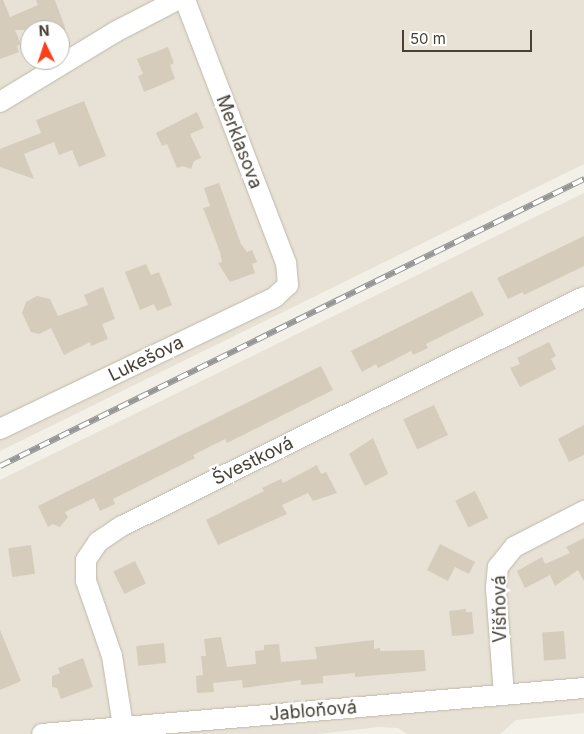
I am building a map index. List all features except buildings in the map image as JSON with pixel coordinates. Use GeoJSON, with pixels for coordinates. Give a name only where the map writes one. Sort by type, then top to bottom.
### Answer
{"type":"FeatureCollection","features":[{"type":"Feature","properties":{"kind":"street"},"geometry":{"type":"LineString","coordinates":[[0,102],[115,32],[177,0]]}},
{"type":"Feature","properties":{"kind":"street","name":"Merklasova"},"geometry":{"type":"LineString","coordinates":[[185,0],[286,264],[288,285]]}},
{"type":"Feature","properties":{"kind":"street","name":"Lukešova"},"geometry":{"type":"LineString","coordinates":[[0,429],[275,297],[288,285]]}},
{"type":"Feature","properties":{"kind":"street","name":"Švestková"},"geometry":{"type":"LineString","coordinates":[[123,726],[112,656],[86,581],[86,560],[98,542],[122,526],[584,297]]}},
{"type":"Feature","properties":{"kind":"street","name":"Višňová"},"geometry":{"type":"LineString","coordinates":[[504,695],[496,588],[498,567],[514,547],[584,511]]}},
{"type":"Feature","properties":{"kind":"street","name":"Jabloňová"},"geometry":{"type":"LineString","coordinates":[[42,734],[584,688]]}},
{"type":"Feature","properties":{"kind":"shaded area"},"geometry":{"type":"Polygon","coordinates":[[[0,0],[584,0],[584,164],[0,451],[0,0]]]}},
{"type":"Feature","properties":{"kind":"shaded area"},"geometry":{"type":"Polygon","coordinates":[[[584,193],[584,713],[516,720],[500,734],[407,734],[398,728],[379,727],[318,734],[0,734],[0,480],[584,193]]]}},
{"type":"Feature","properties":{"kind":"railway"},"geometry":{"type":"LineString","coordinates":[[0,466],[584,179]]}}]}
